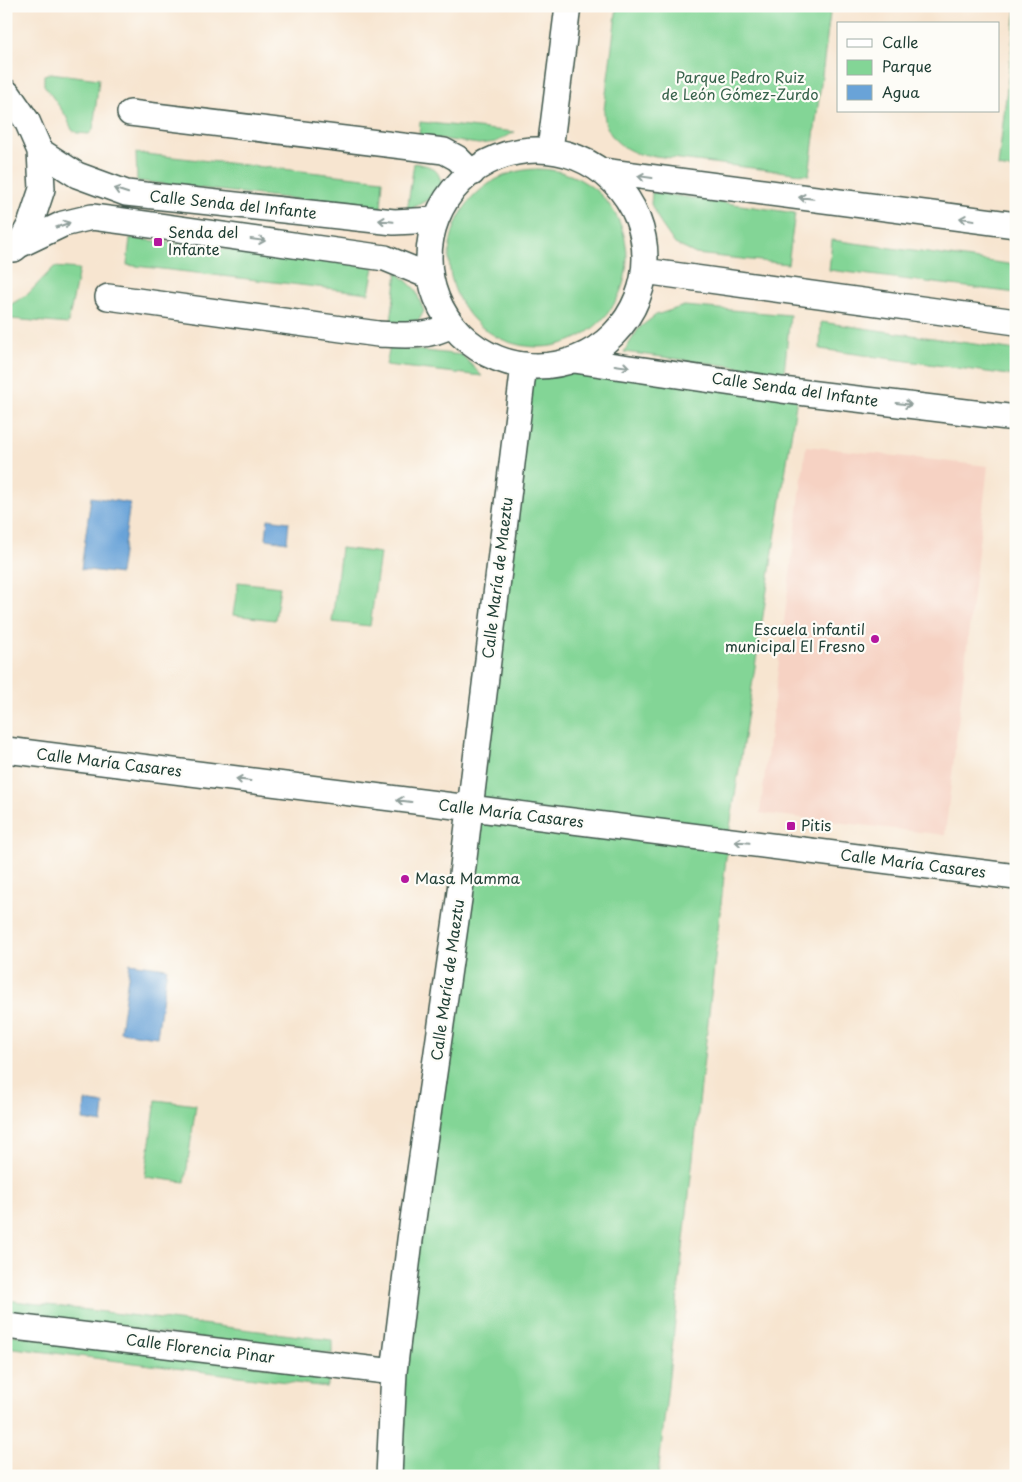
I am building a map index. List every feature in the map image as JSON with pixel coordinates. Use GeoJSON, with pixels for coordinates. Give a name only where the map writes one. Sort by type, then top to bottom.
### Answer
{"type":"FeatureCollection","features":[{"type":"Feature","properties":{"kind":"street"},"geometry":{"type":"LineString","coordinates":[[550,150],[568,6]]}},
{"type":"Feature","properties":{"kind":"street"},"geometry":{"type":"LineString","coordinates":[[6,92],[27,121],[40,151],[42,189],[30,225],[12,250]]}},
{"type":"Feature","properties":{"kind":"street"},"geometry":{"type":"LineString","coordinates":[[130,113],[444,152],[457,158],[472,174]]}},
{"type":"Feature","properties":{"kind":"street"},"geometry":{"type":"LineString","coordinates":[[522,150],[550,150],[577,157],[602,171],[622,190],[636,215],[644,242],[644,271],[637,299],[622,325],[600,346],[574,360],[549,366],[524,365],[496,358],[471,345],[451,325],[437,302],[429,276],[428,248],[435,220],[449,194],[494,158],[522,150]]}},
{"type":"Feature","properties":{"kind":"street","name":"Calle Senda del Infante"},"geometry":{"type":"LineString","coordinates":[[40,151],[77,175],[126,193],[394,222],[435,220]]}},
{"type":"Feature","properties":{"kind":"street"},"geometry":{"type":"LineString","coordinates":[[602,171],[1016,225]]}},
{"type":"Feature","properties":{"kind":"street","name":"Calle Senda del Infante"},"geometry":{"type":"LineString","coordinates":[[12,250],[63,224],[92,218],[385,258],[429,276]]}},
{"type":"Feature","properties":{"kind":"street"},"geometry":{"type":"LineString","coordinates":[[644,271],[1016,322]]}},
{"type":"Feature","properties":{"kind":"street"},"geometry":{"type":"LineString","coordinates":[[108,297],[378,334],[412,336],[439,331],[451,325]]}},
{"type":"Feature","properties":{"kind":"street","name":"Calle Senda del Infante"},"geometry":{"type":"LineString","coordinates":[[574,360],[782,390],[1016,418]]}},
{"type":"Feature","properties":{"kind":"street","name":"Calle María de Maeztu"},"geometry":{"type":"LineString","coordinates":[[389,1476],[394,1372],[410,1240],[455,928],[524,365]]}},
{"type":"Feature","properties":{"kind":"street","name":"Calle María Casares"},"geometry":{"type":"LineString","coordinates":[[6,750],[1016,877]]}},
{"type":"Feature","properties":{"kind":"street","name":"Calle Florencia Pinar"},"geometry":{"type":"LineString","coordinates":[[6,1326],[394,1372]]}},
{"type":"Feature","properties":{"kind":"shaded area","name":"Escuela infantil municipal El Fresno"},"geometry":{"type":"Polygon","coordinates":[[[806,446],[988,466],[945,835],[760,813],[806,446]]]}},
{"type":"Feature","properties":{"kind":"green space","name":"Parque Pedro Ruiz de León Gómez-Zurdo"},"geometry":{"type":"Polygon","coordinates":[[[617,6],[831,6],[809,175],[639,154],[619,143],[607,126],[604,110],[617,6]]]}},
{"type":"Feature","properties":{"kind":"green space"},"geometry":{"type":"Polygon","coordinates":[[[1016,9],[1016,170],[998,167],[1016,9]]]}},
{"type":"Feature","properties":{"kind":"green space"},"geometry":{"type":"Polygon","coordinates":[[[50,73],[99,79],[93,130],[89,134],[77,133],[72,130],[66,116],[44,85],[44,75],[50,73]]]}},
{"type":"Feature","properties":{"kind":"green space"},"geometry":{"type":"Polygon","coordinates":[[[420,122],[515,132],[496,142],[479,144],[419,136],[420,122]]]}},
{"type":"Feature","properties":{"kind":"green space"},"geometry":{"type":"Polygon","coordinates":[[[136,153],[383,180],[381,209],[137,181],[136,153]]]}},
{"type":"Feature","properties":{"kind":"green space"},"geometry":{"type":"Polygon","coordinates":[[[414,163],[433,168],[438,174],[442,185],[431,198],[407,211],[414,163]]]}},
{"type":"Feature","properties":{"kind":"green space"},"geometry":{"type":"Polygon","coordinates":[[[529,169],[547,169],[580,179],[601,195],[617,216],[623,232],[627,258],[623,284],[617,300],[601,321],[580,337],[564,343],[547,347],[529,347],[496,337],[469,314],[459,300],[453,284],[449,267],[449,249],[459,216],[482,189],[496,179],[512,173],[529,169]]]}},
{"type":"Feature","properties":{"kind":"green space"},"geometry":{"type":"Polygon","coordinates":[[[652,192],[795,213],[788,264],[696,254],[675,244],[661,224],[651,204],[652,192]]]}},
{"type":"Feature","properties":{"kind":"green space"},"geometry":{"type":"Polygon","coordinates":[[[130,238],[374,267],[369,293],[127,265],[130,238]]]}},
{"type":"Feature","properties":{"kind":"green space"},"geometry":{"type":"Polygon","coordinates":[[[832,240],[1016,265],[1016,293],[829,270],[832,240]]]}},
{"type":"Feature","properties":{"kind":"green space"},"geometry":{"type":"Polygon","coordinates":[[[54,267],[79,269],[68,324],[11,319],[10,305],[28,294],[54,267]]]}},
{"type":"Feature","properties":{"kind":"green space"},"geometry":{"type":"Polygon","coordinates":[[[397,272],[415,289],[424,311],[419,320],[391,322],[397,272]]]}},
{"type":"Feature","properties":{"kind":"green space"},"geometry":{"type":"Polygon","coordinates":[[[684,306],[790,315],[784,373],[624,352],[639,328],[656,315],[684,306]]]}},
{"type":"Feature","properties":{"kind":"green space"},"geometry":{"type":"Polygon","coordinates":[[[821,322],[1016,350],[1016,376],[820,349],[821,322]]]}},
{"type":"Feature","properties":{"kind":"green space"},"geometry":{"type":"Polygon","coordinates":[[[390,347],[462,355],[482,376],[386,365],[390,347]]]}},
{"type":"Feature","properties":{"kind":"green space"},"geometry":{"type":"Polygon","coordinates":[[[574,360],[798,391],[728,840],[658,1476],[389,1476],[524,365],[549,366],[574,360]]]}},
{"type":"Feature","properties":{"kind":"green space"},"geometry":{"type":"Polygon","coordinates":[[[341,548],[380,553],[370,626],[332,622],[341,548]]]}},
{"type":"Feature","properties":{"kind":"green space"},"geometry":{"type":"Polygon","coordinates":[[[238,582],[280,587],[275,620],[233,615],[238,582]]]}},
{"type":"Feature","properties":{"kind":"green space"},"geometry":{"type":"Polygon","coordinates":[[[156,1100],[196,1105],[185,1182],[145,1177],[156,1100]]]}},
{"type":"Feature","properties":{"kind":"green space"},"geometry":{"type":"Polygon","coordinates":[[[6,1300],[332,1340],[332,1354],[6,1314],[6,1300]]]}},
{"type":"Feature","properties":{"kind":"green space"},"geometry":{"type":"Polygon","coordinates":[[[6,1334],[330,1375],[327,1387],[6,1347],[6,1334]]]}},
{"type":"Feature","properties":{"kind":"water"},"geometry":{"type":"Polygon","coordinates":[[[91,497],[130,503],[120,574],[81,569],[91,497]]]}},
{"type":"Feature","properties":{"kind":"water"},"geometry":{"type":"Polygon","coordinates":[[[268,519],[289,522],[287,542],[266,539],[268,519]]]}},
{"type":"Feature","properties":{"kind":"water"},"geometry":{"type":"Polygon","coordinates":[[[130,963],[167,968],[157,1037],[120,1032],[130,963]]]}},
{"type":"Feature","properties":{"kind":"water"},"geometry":{"type":"Polygon","coordinates":[[[85,1101],[104,1104],[102,1123],[83,1120],[85,1101]]]}},
{"type":"Feature","properties":{"kind":"place","name":"Senda del Infante"},"geometry":{"type":"Point","coordinates":[158,242]}},
{"type":"Feature","properties":{"kind":"place","name":"Escuela infantil municipal El Fresno"},"geometry":{"type":"Point","coordinates":[875,639]}},
{"type":"Feature","properties":{"kind":"place","name":"Pitis"},"geometry":{"type":"Point","coordinates":[791,826]}},
{"type":"Feature","properties":{"kind":"place","name":"Masa Mamma"},"geometry":{"type":"Point","coordinates":[405,879]}}]}
